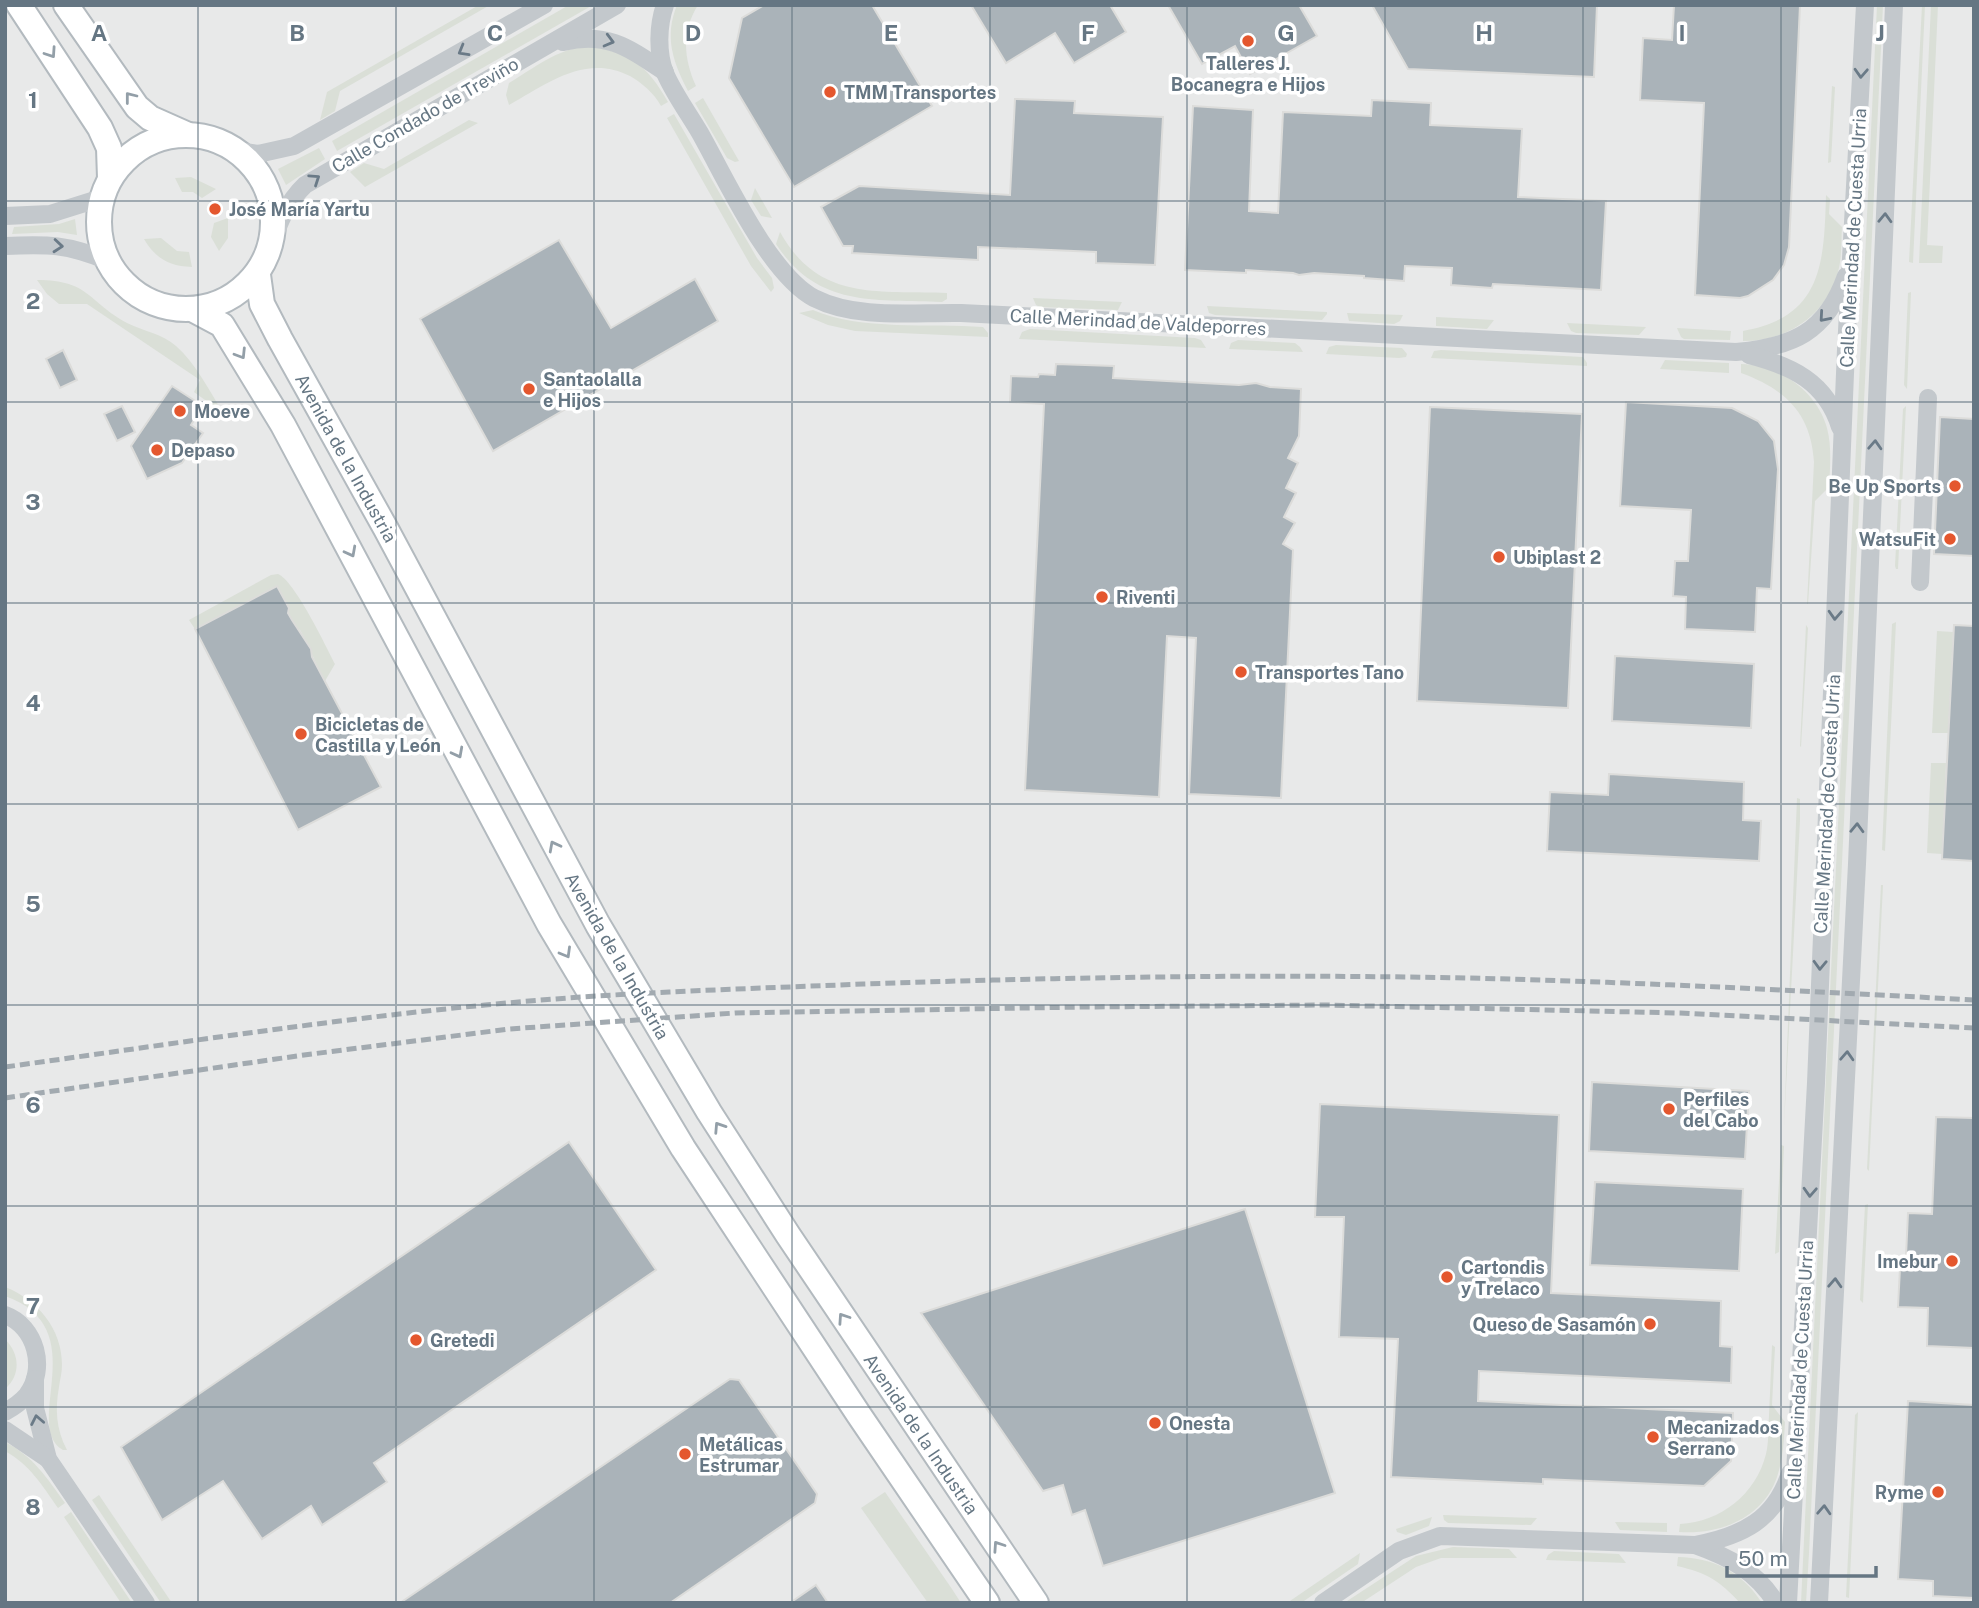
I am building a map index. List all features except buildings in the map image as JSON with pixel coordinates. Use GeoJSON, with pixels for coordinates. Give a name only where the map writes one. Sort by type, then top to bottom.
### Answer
{"type":"FeatureCollection","features":[{"type":"Feature","properties":{"kind":"main road"},"geometry":{"type":"LineString","coordinates":[[19,5],[100,128],[109,148],[106,188],[98,226],[108,261],[120,279],[144,299],[167,307],[192,309],[224,300],[239,292],[262,265],[272,239],[272,205],[259,174],[238,151],[223,142],[186,134],[150,118],[138,107],[66,5]]}},
{"type":"Feature","properties":{"kind":"main road"},"geometry":{"type":"LineString","coordinates":[[106,188],[130,155],[156,140],[186,134]]}},
{"type":"Feature","properties":{"kind":"main road","name":"Avenida de la Industria"},"geometry":{"type":"LineString","coordinates":[[262,265],[261,304],[392,541],[591,913],[709,1112],[788,1235],[1036,1603]]}},
{"type":"Feature","properties":{"kind":"main road"},"geometry":{"type":"LineString","coordinates":[[192,309],[222,325],[283,425],[549,924],[683,1148],[852,1405],[987,1603]]}},
{"type":"Feature","properties":{"kind":"street","name":"Calle Condado de Treviño"},"geometry":{"type":"LineString","coordinates":[[238,151],[258,155],[294,146],[544,5]]}},
{"type":"Feature","properties":{"kind":"street","name":"Calle Condado de Treviño"},"geometry":{"type":"LineString","coordinates":[[262,265],[283,213],[305,185],[617,5]]}},
{"type":"Feature","properties":{"kind":"street","name":"Calle Merindad de Valdeporres"},"geometry":{"type":"LineString","coordinates":[[665,5],[660,20],[665,72],[770,256],[811,296],[835,306],[872,312],[961,313],[1736,352],[1787,344],[1816,326],[1839,297],[1853,257]]}},
{"type":"Feature","properties":{"kind":"street","name":"Calle Merindad de Cuesta Urria"},"geometry":{"type":"LineString","coordinates":[[1788,1603],[1816,1083],[1843,439],[1865,5]]}},
{"type":"Feature","properties":{"kind":"street","name":"Calle Merindad de Cuesta Urria"},"geometry":{"type":"LineString","coordinates":[[1819,1603],[1857,864],[1894,5]]}},
{"type":"Feature","properties":{"kind":"street","name":"Calle Merindad de Valdeporres"},"geometry":{"type":"LineString","coordinates":[[546,46],[583,37],[604,38],[635,52],[665,72]]}},
{"type":"Feature","properties":{"kind":"street"},"geometry":{"type":"LineString","coordinates":[[5,216],[51,214],[106,188]]}},
{"type":"Feature","properties":{"kind":"street"},"geometry":{"type":"LineString","coordinates":[[5,246],[61,245],[108,261]]}},
{"type":"Feature","properties":{"kind":"street","name":"Calle Merindad de Valdeporres"},"geometry":{"type":"LineString","coordinates":[[1736,352],[1780,363],[1810,381],[1835,411],[1843,439]]}},
{"type":"Feature","properties":{"kind":"street"},"geometry":{"type":"LineString","coordinates":[[1920,582],[1928,398]]}},
{"type":"Feature","properties":{"kind":"street"},"geometry":{"type":"LineString","coordinates":[[5,1315],[25,1328],[34,1344],[38,1362],[35,1408],[48,1459],[146,1603]]}},
{"type":"Feature","properties":{"kind":"street"},"geometry":{"type":"LineString","coordinates":[[5,1412],[28,1394],[35,1379]]}},
{"type":"Feature","properties":{"kind":"street"},"geometry":{"type":"LineString","coordinates":[[5,1430],[48,1459]]}},
{"type":"Feature","properties":{"kind":"street"},"geometry":{"type":"LineString","coordinates":[[1323,1603],[1399,1550],[1440,1536],[1695,1545],[1730,1536],[1762,1518],[1774,1507],[1785,1488],[1795,1455]]}},
{"type":"Feature","properties":{"kind":"street"},"geometry":{"type":"LineString","coordinates":[[1695,1545],[1724,1555],[1744,1567],[1763,1584],[1776,1603]]}},
{"type":"Feature","properties":{"kind":"shaded area"},"geometry":{"type":"Polygon","coordinates":[[[5,5],[1974,5],[1974,1603],[7,1603],[5,5]]]}},
{"type":"Feature","properties":{"kind":"shaded area"},"geometry":{"type":"Polygon","coordinates":[[[479,5],[490,5],[340,91],[335,111],[320,120],[327,92],[479,5]]]}},
{"type":"Feature","properties":{"kind":"shaded area"},"geometry":{"type":"Polygon","coordinates":[[[569,5],[593,5],[337,151],[332,141],[569,5]]]}},
{"type":"Feature","properties":{"kind":"shaded area"},"geometry":{"type":"Polygon","coordinates":[[[677,5],[698,5],[687,35],[687,56],[696,86],[688,91],[672,49],[671,28],[677,5]]]}},
{"type":"Feature","properties":{"kind":"shaded area"},"geometry":{"type":"Polygon","coordinates":[[[1877,5],[1883,5],[1809,1553],[1806,1603],[1801,1603],[1877,5]]]}},
{"type":"Feature","properties":{"kind":"shaded area"},"geometry":{"type":"Polygon","coordinates":[[[1922,5],[1925,5],[1913,263],[1909,262],[1922,5]]]}},
{"type":"Feature","properties":{"kind":"shaded area"},"geometry":{"type":"Polygon","coordinates":[[[1931,5],[1938,5],[1927,245],[1943,246],[1942,263],[1919,263],[1931,5]]]}},
{"type":"Feature","properties":{"kind":"shaded area"},"geometry":{"type":"Polygon","coordinates":[[[587,46],[615,52],[636,62],[653,78],[668,102],[661,106],[647,89],[630,76],[598,68],[567,74],[509,105],[506,95],[509,83],[556,55],[587,46]]]}},
{"type":"Feature","properties":{"kind":"shaded area"},"geometry":{"type":"Polygon","coordinates":[[[1832,86],[1835,87],[1831,162],[1828,163],[1832,86]]]}},
{"type":"Feature","properties":{"kind":"shaded area"},"geometry":{"type":"Polygon","coordinates":[[[703,98],[739,161],[727,158],[695,103],[703,98]]]}},
{"type":"Feature","properties":{"kind":"shaded area"},"geometry":{"type":"Polygon","coordinates":[[[674,114],[757,258],[772,278],[774,288],[771,292],[751,266],[667,118],[674,114]]]}},
{"type":"Feature","properties":{"kind":"shaded area"},"geometry":{"type":"Polygon","coordinates":[[[469,120],[478,123],[365,187],[350,172],[364,163],[384,169],[469,120]]]}},
{"type":"Feature","properties":{"kind":"shaded area"},"geometry":{"type":"Polygon","coordinates":[[[319,148],[325,159],[286,185],[278,169],[319,148]]]}},
{"type":"Feature","properties":{"kind":"shaded area"},"geometry":{"type":"Polygon","coordinates":[[[191,177],[216,189],[202,198],[193,192],[182,192],[175,178],[191,177]]]}},
{"type":"Feature","properties":{"kind":"shaded area"},"geometry":{"type":"Polygon","coordinates":[[[755,188],[772,218],[761,216],[751,200],[755,188]]]}},
{"type":"Feature","properties":{"kind":"shaded area"},"geometry":{"type":"Polygon","coordinates":[[[1826,195],[1830,199],[1829,214],[1842,227],[1841,255],[1832,288],[1814,313],[1789,331],[1759,340],[1743,341],[1743,331],[1769,324],[1789,313],[1804,299],[1814,283],[1823,243],[1826,195]]]}},
{"type":"Feature","properties":{"kind":"shaded area"},"geometry":{"type":"Polygon","coordinates":[[[228,218],[228,238],[219,251],[211,237],[214,223],[228,218]]]}},
{"type":"Feature","properties":{"kind":"shaded area"},"geometry":{"type":"Polygon","coordinates":[[[75,219],[77,235],[58,232],[12,234],[14,227],[59,224],[75,219]]]}},
{"type":"Feature","properties":{"kind":"shaded area"},"geometry":{"type":"Polygon","coordinates":[[[780,232],[796,255],[813,271],[832,281],[852,288],[874,291],[947,293],[947,299],[942,302],[893,301],[849,296],[829,290],[810,280],[792,265],[776,244],[780,232]]]}},
{"type":"Feature","properties":{"kind":"shaded area"},"geometry":{"type":"Polygon","coordinates":[[[161,238],[177,251],[189,252],[192,267],[164,260],[153,252],[144,239],[161,238]]]}},
{"type":"Feature","properties":{"kind":"shaded area"},"geometry":{"type":"Polygon","coordinates":[[[37,280],[54,281],[78,288],[127,323],[171,342],[196,369],[223,413],[194,392],[200,380],[87,304],[59,304],[37,280]]]}},
{"type":"Feature","properties":{"kind":"shaded area"},"geometry":{"type":"Polygon","coordinates":[[[1911,292],[1907,389],[1904,385],[1908,293],[1911,292]]]}},
{"type":"Feature","properties":{"kind":"shaded area"},"geometry":{"type":"Polygon","coordinates":[[[1033,298],[1122,302],[1118,310],[1040,307],[1033,298]]]}},
{"type":"Feature","properties":{"kind":"shaded area"},"geometry":{"type":"Polygon","coordinates":[[[1207,306],[1327,314],[1322,320],[1215,315],[1209,313],[1207,306]]]}},
{"type":"Feature","properties":{"kind":"shaded area"},"geometry":{"type":"Polygon","coordinates":[[[813,310],[832,317],[874,324],[983,327],[988,337],[855,331],[828,325],[799,313],[813,310]]]}},
{"type":"Feature","properties":{"kind":"shaded area"},"geometry":{"type":"Polygon","coordinates":[[[1347,313],[1403,315],[1400,321],[1394,324],[1349,321],[1347,313]]]}},
{"type":"Feature","properties":{"kind":"shaded area"},"geometry":{"type":"Polygon","coordinates":[[[1436,317],[1494,320],[1487,329],[1436,326],[1436,317]]]}},
{"type":"Feature","properties":{"kind":"shaded area"},"geometry":{"type":"Polygon","coordinates":[[[1567,323],[1646,327],[1639,335],[1576,333],[1571,331],[1567,323]]]}},
{"type":"Feature","properties":{"kind":"shaded area"},"geometry":{"type":"Polygon","coordinates":[[[1677,328],[1731,331],[1730,340],[1684,339],[1677,328]]]}},
{"type":"Feature","properties":{"kind":"shaded area"},"geometry":{"type":"Polygon","coordinates":[[[1030,329],[1195,338],[1201,340],[1206,348],[1019,339],[1022,332],[1030,329]]]}},
{"type":"Feature","properties":{"kind":"shaded area"},"geometry":{"type":"Polygon","coordinates":[[[1238,340],[1295,343],[1303,352],[1229,349],[1231,343],[1238,340]]]}},
{"type":"Feature","properties":{"kind":"shaded area"},"geometry":{"type":"Polygon","coordinates":[[[1329,347],[1402,348],[1407,354],[1406,357],[1399,358],[1326,354],[1329,347]]]}},
{"type":"Feature","properties":{"kind":"shaded area"},"geometry":{"type":"Polygon","coordinates":[[[1434,351],[1583,357],[1587,366],[1431,358],[1434,351]]]}},
{"type":"Feature","properties":{"kind":"shaded area"},"geometry":{"type":"Polygon","coordinates":[[[1665,360],[1729,363],[1729,373],[1660,369],[1665,360]]]}},
{"type":"Feature","properties":{"kind":"shaded area"},"geometry":{"type":"Polygon","coordinates":[[[1741,364],[1769,369],[1794,382],[1815,402],[1829,435],[1829,487],[1815,501],[1808,604],[1814,462],[1808,430],[1793,405],[1783,395],[1757,379],[1741,373],[1741,364]]]}},
{"type":"Feature","properties":{"kind":"shaded area"},"geometry":{"type":"Polygon","coordinates":[[[1906,406],[1898,569],[1896,569],[1903,409],[1906,406]]]}},
{"type":"Feature","properties":{"kind":"shaded area"},"geometry":{"type":"Polygon","coordinates":[[[278,574],[301,600],[335,664],[325,681],[304,636],[296,628],[274,588],[195,629],[189,620],[271,575],[278,574]]]}},
{"type":"Feature","properties":{"kind":"shaded area"},"geometry":{"type":"Polygon","coordinates":[[[1896,622],[1885,851],[1882,850],[1892,624],[1896,622]]]}},
{"type":"Feature","properties":{"kind":"shaded area"},"geometry":{"type":"Polygon","coordinates":[[[1806,625],[1808,628],[1801,747],[1800,746],[1806,625]]]}},
{"type":"Feature","properties":{"kind":"shaded area"},"geometry":{"type":"Polygon","coordinates":[[[1937,631],[1953,632],[1948,733],[1932,733],[1937,631]]]}},
{"type":"Feature","properties":{"kind":"shaded area"},"geometry":{"type":"Polygon","coordinates":[[[1931,763],[1946,763],[1942,854],[1927,853],[1931,763]]]}},
{"type":"Feature","properties":{"kind":"shaded area"},"geometry":{"type":"Polygon","coordinates":[[[1797,798],[1800,799],[1800,820],[1784,1125],[1797,798]]]}},
{"type":"Feature","properties":{"kind":"shaded area"},"geometry":{"type":"Polygon","coordinates":[[[1883,885],[1869,1171],[1867,1169],[1883,885]]]}},
{"type":"Feature","properties":{"kind":"shaded area"},"geometry":{"type":"Polygon","coordinates":[[[1781,1145],[1784,1146],[1779,1252],[1775,1254],[1781,1145]]]}},
{"type":"Feature","properties":{"kind":"shaded area"},"geometry":{"type":"Polygon","coordinates":[[[1868,1204],[1863,1303],[1860,1300],[1865,1205],[1868,1204]]]}},
{"type":"Feature","properties":{"kind":"shaded area"},"geometry":{"type":"Polygon","coordinates":[[[5,1287],[38,1308],[58,1339],[62,1365],[57,1419],[67,1450],[63,1450],[52,1438],[49,1420],[52,1352],[47,1330],[32,1311],[5,1296],[5,1287]]]}},
{"type":"Feature","properties":{"kind":"shaded area"},"geometry":{"type":"Polygon","coordinates":[[[5,1339],[14,1351],[17,1364],[14,1377],[5,1389],[5,1339]]]}},
{"type":"Feature","properties":{"kind":"shaded area"},"geometry":{"type":"Polygon","coordinates":[[[1772,1345],[1775,1347],[1772,1405],[1785,1422],[1777,1477],[1762,1503],[1738,1521],[1710,1530],[1679,1532],[1680,1524],[1709,1518],[1735,1503],[1754,1482],[1761,1468],[1768,1445],[1772,1345]]]}},
{"type":"Feature","properties":{"kind":"shaded area"},"geometry":{"type":"Polygon","coordinates":[[[1858,1412],[1849,1598],[1846,1597],[1855,1415],[1858,1412]]]}},
{"type":"Feature","properties":{"kind":"shaded area"},"geometry":{"type":"Polygon","coordinates":[[[5,1442],[32,1461],[65,1503],[58,1508],[29,1469],[5,1451],[5,1442]]]}},
{"type":"Feature","properties":{"kind":"shaded area"},"geometry":{"type":"Polygon","coordinates":[[[885,1492],[961,1603],[928,1603],[861,1508],[885,1492]]]}},
{"type":"Feature","properties":{"kind":"shaded area"},"geometry":{"type":"Polygon","coordinates":[[[99,1495],[172,1603],[161,1603],[92,1500],[99,1495]]]}},
{"type":"Feature","properties":{"kind":"shaded area"},"geometry":{"type":"Polygon","coordinates":[[[71,1512],[132,1603],[121,1603],[64,1517],[71,1512]]]}},
{"type":"Feature","properties":{"kind":"shaded area"},"geometry":{"type":"Polygon","coordinates":[[[1443,1515],[1537,1518],[1531,1525],[1448,1523],[1443,1515]]]}},
{"type":"Feature","properties":{"kind":"shaded area"},"geometry":{"type":"Polygon","coordinates":[[[1432,1517],[1429,1526],[1406,1535],[1397,1532],[1396,1529],[1432,1517]]]}},
{"type":"Feature","properties":{"kind":"shaded area"},"geometry":{"type":"Polygon","coordinates":[[[1615,1522],[1667,1523],[1667,1532],[1620,1530],[1615,1522]]]}},
{"type":"Feature","properties":{"kind":"shaded area"},"geometry":{"type":"Polygon","coordinates":[[[1453,1547],[1509,1549],[1517,1558],[1441,1558],[1416,1567],[1361,1603],[1344,1603],[1416,1556],[1453,1547]]]}},
{"type":"Feature","properties":{"kind":"shaded area"},"geometry":{"type":"Polygon","coordinates":[[[1554,1551],[1619,1554],[1626,1563],[1546,1560],[1554,1551]]]}},
{"type":"Feature","properties":{"kind":"shaded area"},"geometry":{"type":"Polygon","coordinates":[[[1360,1553],[1358,1564],[1301,1603],[1287,1603],[1360,1553]]]}},
{"type":"Feature","properties":{"kind":"shaded area"},"geometry":{"type":"Polygon","coordinates":[[[1678,1557],[1704,1560],[1726,1569],[1745,1583],[1762,1603],[1740,1603],[1712,1578],[1677,1566],[1678,1557]]]}},
{"type":"Feature","properties":{"kind":"railway"},"geometry":{"type":"LineString","coordinates":[[5,1067],[444,1009],[640,993],[863,984],[1166,977],[1393,977],[1658,984],[1974,1000]]}},
{"type":"Feature","properties":{"kind":"railway"},"geometry":{"type":"LineString","coordinates":[[5,1098],[509,1029],[735,1013],[1325,1005],[1680,1013],[1974,1028]]}},
{"type":"Feature","properties":{"kind":"place","name":"Talleres J. Bocanegra e Hijos"},"geometry":{"type":"Point","coordinates":[1248,41]}},
{"type":"Feature","properties":{"kind":"place","name":"TMM Transportes"},"geometry":{"type":"Point","coordinates":[830,92]}},
{"type":"Feature","properties":{"kind":"place","name":"José María Yartu"},"geometry":{"type":"Point","coordinates":[215,209]}},
{"type":"Feature","properties":{"kind":"place","name":"Santaolalla e Hijos"},"geometry":{"type":"Point","coordinates":[529,389]}},
{"type":"Feature","properties":{"kind":"place","name":"Moeve"},"geometry":{"type":"Point","coordinates":[180,411]}},
{"type":"Feature","properties":{"kind":"place","name":"Depaso"},"geometry":{"type":"Point","coordinates":[157,450]}},
{"type":"Feature","properties":{"kind":"place","name":"Be Up Sports"},"geometry":{"type":"Point","coordinates":[1955,486]}},
{"type":"Feature","properties":{"kind":"place","name":"WatsuFit"},"geometry":{"type":"Point","coordinates":[1950,539]}},
{"type":"Feature","properties":{"kind":"place","name":"Ubiplast 2"},"geometry":{"type":"Point","coordinates":[1499,557]}},
{"type":"Feature","properties":{"kind":"place","name":"Riventi"},"geometry":{"type":"Point","coordinates":[1102,597]}},
{"type":"Feature","properties":{"kind":"place","name":"Transportes Tano"},"geometry":{"type":"Point","coordinates":[1241,672]}},
{"type":"Feature","properties":{"kind":"place","name":"Bicicletas de Castilla y León"},"geometry":{"type":"Point","coordinates":[301,734]}},
{"type":"Feature","properties":{"kind":"place","name":"Perfiles del Cabo"},"geometry":{"type":"Point","coordinates":[1669,1109]}},
{"type":"Feature","properties":{"kind":"place","name":"Imebur"},"geometry":{"type":"Point","coordinates":[1952,1261]}},
{"type":"Feature","properties":{"kind":"place","name":"Cartondis y Trelaco"},"geometry":{"type":"Point","coordinates":[1447,1277]}},
{"type":"Feature","properties":{"kind":"place","name":"Queso de Sasamón"},"geometry":{"type":"Point","coordinates":[1650,1324]}},
{"type":"Feature","properties":{"kind":"place","name":"Gretedi"},"geometry":{"type":"Point","coordinates":[416,1340]}},
{"type":"Feature","properties":{"kind":"place","name":"Onesta"},"geometry":{"type":"Point","coordinates":[1155,1423]}},
{"type":"Feature","properties":{"kind":"place","name":"Mecanizados Serrano"},"geometry":{"type":"Point","coordinates":[1653,1437]}},
{"type":"Feature","properties":{"kind":"place","name":"Metálicas Estrumar"},"geometry":{"type":"Point","coordinates":[685,1454]}},
{"type":"Feature","properties":{"kind":"place","name":"Ryme"},"geometry":{"type":"Point","coordinates":[1938,1492]}}]}
